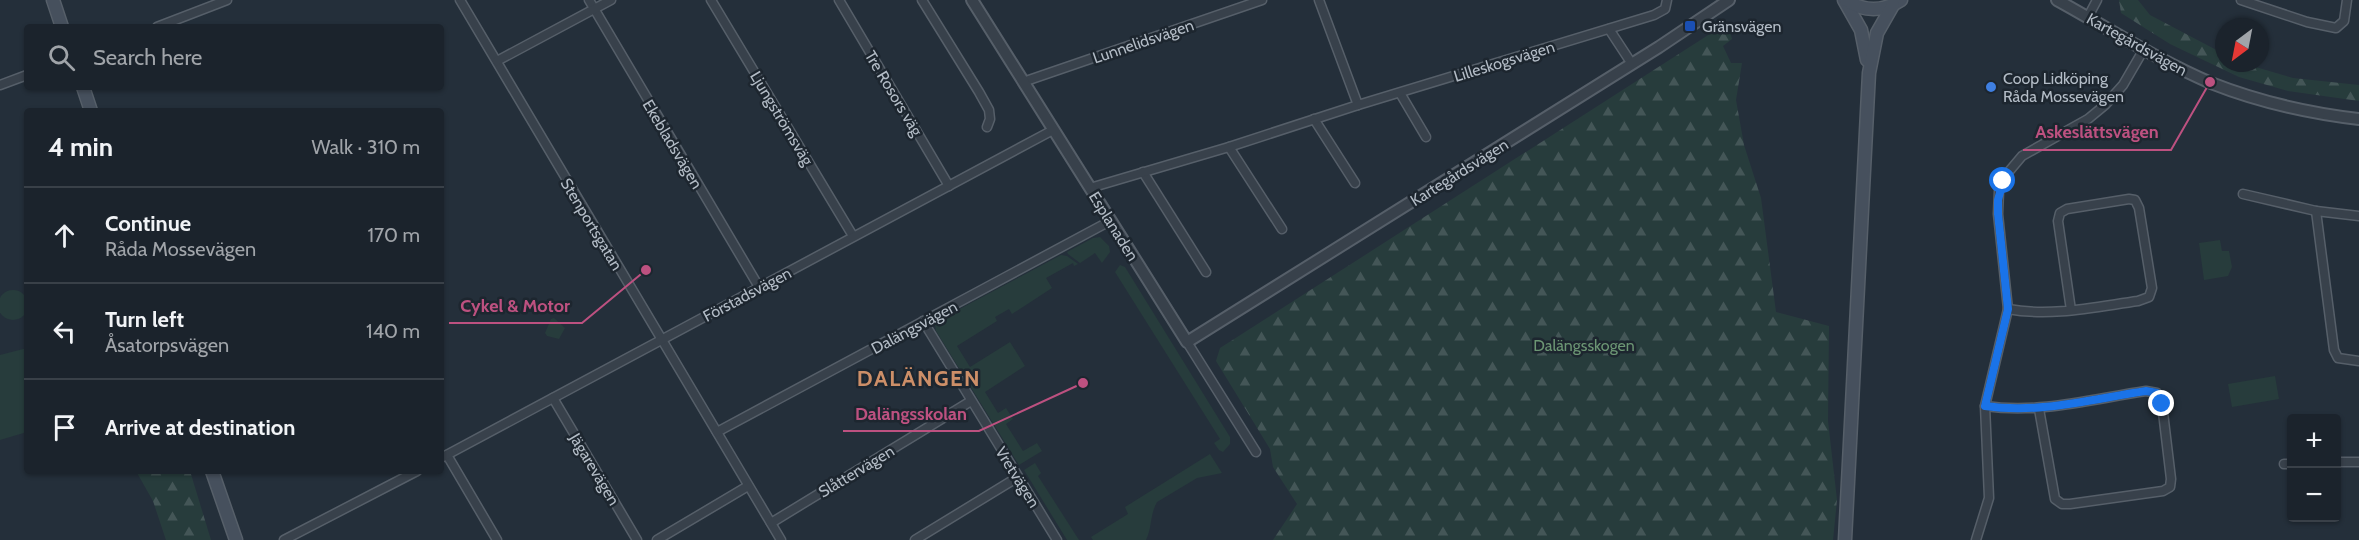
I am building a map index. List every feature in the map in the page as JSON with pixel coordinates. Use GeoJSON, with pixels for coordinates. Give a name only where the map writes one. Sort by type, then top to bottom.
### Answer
{"type":"FeatureCollection","features":[{"type":"Feature","properties":{"kind":"main road"},"geometry":{"type":"LineString","coordinates":[[53,0],[61,24]]}},
{"type":"Feature","properties":{"kind":"main road"},"geometry":{"type":"LineString","coordinates":[[1845,0],[1868,9],[1882,9],[1897,2]]}},
{"type":"Feature","properties":{"kind":"main road"},"geometry":{"type":"LineString","coordinates":[[1845,0],[1861,30],[1869,73]]}},
{"type":"Feature","properties":{"kind":"main road"},"geometry":{"type":"LineString","coordinates":[[1845,540],[1869,73],[1877,33],[1897,2]]}},
{"type":"Feature","properties":{"kind":"main road"},"geometry":{"type":"LineString","coordinates":[[84,90],[90,108]]}},
{"type":"Feature","properties":{"kind":"main road"},"geometry":{"type":"LineString","coordinates":[[213,474],[236,540]]}},
{"type":"Feature","properties":{"kind":"street"},"geometry":{"type":"LineString","coordinates":[[164,24],[227,0]]}},
{"type":"Feature","properties":{"kind":"street","name":"Stenportsgatan"},"geometry":{"type":"LineString","coordinates":[[460,0],[781,540]]}},
{"type":"Feature","properties":{"kind":"street","name":"Ekebladsvägen"},"geometry":{"type":"LineString","coordinates":[[589,0],[759,287]]}},
{"type":"Feature","properties":{"kind":"street"},"geometry":{"type":"LineString","coordinates":[[497,61],[611,0]]}},
{"type":"Feature","properties":{"kind":"street","name":"Ljungströmsväg"},"geometry":{"type":"LineString","coordinates":[[711,0],[853,236]]}},
{"type":"Feature","properties":{"kind":"street","name":"Tre Rosors väg"},"geometry":{"type":"LineString","coordinates":[[838,0],[949,186]]}},
{"type":"Feature","properties":{"kind":"street"},"geometry":{"type":"LineString","coordinates":[[922,0],[979,92],[988,110],[990,119],[987,128]]}},
{"type":"Feature","properties":{"kind":"street","name":"Esplanaden"},"geometry":{"type":"LineString","coordinates":[[972,0],[1256,452]]}},
{"type":"Feature","properties":{"kind":"street","name":"Lunnelidsvägen"},"geometry":{"type":"LineString","coordinates":[[1023,82],[1262,0]]}},
{"type":"Feature","properties":{"kind":"street"},"geometry":{"type":"LineString","coordinates":[[1319,0],[1358,105]]}},
{"type":"Feature","properties":{"kind":"street","name":"Lilleskogsvägen"},"geometry":{"type":"LineString","coordinates":[[1090,188],[1662,12],[1667,0]]}},
{"type":"Feature","properties":{"kind":"street","name":"Kartegårdsvägen"},"geometry":{"type":"LineString","coordinates":[[2056,0],[2144,50],[2238,93],[2305,112],[2359,119]]}},
{"type":"Feature","properties":{"kind":"street"},"geometry":{"type":"LineString","coordinates":[[2088,17],[2097,0]]}},
{"type":"Feature","properties":{"kind":"street"},"geometry":{"type":"LineString","coordinates":[[2241,0],[2307,22],[2336,28],[2344,21],[2347,0]]}},
{"type":"Feature","properties":{"kind":"street","name":"Kartegårdsvägen"},"geometry":{"type":"LineString","coordinates":[[1187,342],[1632,64],[1724,2]]}},
{"type":"Feature","properties":{"kind":"street"},"geometry":{"type":"LineString","coordinates":[[1609,29],[1632,64]]}},
{"type":"Feature","properties":{"kind":"street"},"geometry":{"type":"LineString","coordinates":[[1976,540],[1989,498],[1985,406],[2008,309],[1998,214],[1999,191],[2006,175],[2022,156],[2097,112],[2123,85],[2144,50]]}},
{"type":"Feature","properties":{"kind":"street"},"geometry":{"type":"LineString","coordinates":[[0,85],[24,76]]}},
{"type":"Feature","properties":{"kind":"street"},"geometry":{"type":"LineString","coordinates":[[1400,93],[1426,137]]}},
{"type":"Feature","properties":{"kind":"street"},"geometry":{"type":"LineString","coordinates":[[1314,119],[1355,183]]}},
{"type":"Feature","properties":{"kind":"street","name":"Förstadsvägen"},"geometry":{"type":"LineString","coordinates":[[444,457],[1053,130]]}},
{"type":"Feature","properties":{"kind":"street"},"geometry":{"type":"LineString","coordinates":[[1229,147],[1282,229]]}},
{"type":"Feature","properties":{"kind":"street"},"geometry":{"type":"LineString","coordinates":[[1143,172],[1206,272]]}},
{"type":"Feature","properties":{"kind":"street"},"geometry":{"type":"LineString","coordinates":[[2243,194],[2316,211],[2359,216]]}},
{"type":"Feature","properties":{"kind":"street"},"geometry":{"type":"LineString","coordinates":[[2008,309],[2045,313],[2071,310],[2145,299],[2152,292],[2139,208],[2135,200],[2067,209],[2060,213],[2058,221],[2071,310]]}},
{"type":"Feature","properties":{"kind":"street"},"geometry":{"type":"LineString","coordinates":[[2316,211],[2334,350],[2338,358],[2342,360],[2359,361]]}},
{"type":"Feature","properties":{"kind":"street","name":"Dalängsvägen"},"geometry":{"type":"LineString","coordinates":[[717,432],[1110,221]]}},
{"type":"Feature","properties":{"kind":"street","name":"Vretvägen"},"geometry":{"type":"LineString","coordinates":[[923,321],[1057,540]]}},
{"type":"Feature","properties":{"kind":"street"},"geometry":{"type":"LineString","coordinates":[[1985,406],[2039,409],[2146,391],[2157,393],[2162,404],[2171,479],[2170,488],[2163,491],[2070,504],[2058,502],[2055,499],[2039,409]]}},
{"type":"Feature","properties":{"kind":"street","name":"Jägarevägen"},"geometry":{"type":"LineString","coordinates":[[553,398],[638,540]]}},
{"type":"Feature","properties":{"kind":"street","name":"Slåttervägen"},"geometry":{"type":"LineString","coordinates":[[771,523],[971,400]]}},
{"type":"Feature","properties":{"kind":"street"},"geometry":{"type":"LineString","coordinates":[[444,457],[497,540]]}},
{"type":"Feature","properties":{"kind":"street"},"geometry":{"type":"LineString","coordinates":[[2341,462],[2359,462]]}},
{"type":"Feature","properties":{"kind":"street"},"geometry":{"type":"LineString","coordinates":[[284,540],[411,474]]}},
{"type":"Feature","properties":{"kind":"street"},"geometry":{"type":"LineString","coordinates":[[915,540],[1018,477]]}},
{"type":"Feature","properties":{"kind":"street"},"geometry":{"type":"LineString","coordinates":[[657,540],[748,486]]}},
{"type":"Feature","properties":{"kind":"green space"},"geometry":{"type":"Polygon","coordinates":[[[2119,0],[2138,0],[2150,15],[2215,49],[2215,66],[2170,44],[2121,13],[2119,0]]]}},
{"type":"Feature","properties":{"kind":"green space","name":"Dalängsskogen"},"geometry":{"type":"Polygon","coordinates":[[[1727,23],[1732,39],[1723,46],[1731,63],[1742,63],[1736,100],[1744,145],[1761,198],[1776,312],[1829,326],[1828,421],[1837,500],[1833,540],[1273,540],[1297,504],[1273,467],[1270,449],[1216,361],[1220,348],[1727,23]]]}},
{"type":"Feature","properties":{"kind":"green space"},"geometry":{"type":"Polygon","coordinates":[[[2269,71],[2293,78],[2359,85],[2359,101],[2288,91],[2229,72],[2269,71]]]}},
{"type":"Feature","properties":{"kind":"green space"},"geometry":{"type":"Polygon","coordinates":[[[1100,237],[1109,246],[1110,252],[1102,263],[1095,253],[1080,263],[1067,252],[1093,238],[1100,237]]]}},
{"type":"Feature","properties":{"kind":"green space"},"geometry":{"type":"Polygon","coordinates":[[[2220,240],[2222,251],[2229,251],[2232,267],[2228,276],[2204,280],[2199,243],[2220,240]]]}},
{"type":"Feature","properties":{"kind":"green space"},"geometry":{"type":"Polygon","coordinates":[[[1061,255],[1067,256],[1078,264],[1074,266],[1073,263],[1046,278],[1052,288],[1012,314],[1009,309],[995,317],[997,321],[957,346],[970,367],[1010,342],[1025,366],[985,392],[998,413],[1006,408],[1013,419],[1006,424],[1023,451],[1037,443],[1042,451],[1019,465],[936,331],[935,324],[1061,255]]]}},
{"type":"Feature","properties":{"kind":"green space"},"geometry":{"type":"Polygon","coordinates":[[[1120,265],[1125,267],[1230,437],[1230,444],[1223,452],[1214,443],[1220,439],[1115,272],[1120,265]]]}},
{"type":"Feature","properties":{"kind":"green space"},"geometry":{"type":"Polygon","coordinates":[[[7,291],[19,291],[24,294],[24,316],[19,319],[7,319],[-1,311],[-1,299],[7,291]]]}},
{"type":"Feature","properties":{"kind":"green space"},"geometry":{"type":"Polygon","coordinates":[[[554,318],[565,328],[559,339],[547,336],[545,333],[551,319],[554,318]]]}},
{"type":"Feature","properties":{"kind":"green space"},"geometry":{"type":"Polygon","coordinates":[[[24,349],[24,433],[0,440],[0,355],[24,349]]]}},
{"type":"Feature","properties":{"kind":"green space"},"geometry":{"type":"Polygon","coordinates":[[[2275,376],[2279,399],[2232,407],[2228,384],[2275,376]]]}},
{"type":"Feature","properties":{"kind":"green space"},"geometry":{"type":"Polygon","coordinates":[[[1210,454],[1222,473],[1197,478],[1157,502],[1146,540],[1093,540],[1091,537],[1128,514],[1125,507],[1210,454]]]}},
{"type":"Feature","properties":{"kind":"green space"},"geometry":{"type":"Polygon","coordinates":[[[1035,463],[1041,473],[1038,476],[1079,540],[1067,540],[1024,470],[1035,463]]]}},
{"type":"Feature","properties":{"kind":"green space"},"geometry":{"type":"Polygon","coordinates":[[[138,474],[191,474],[211,540],[166,540],[153,501],[138,474]]]}},
{"type":"Feature","properties":{"kind":"place","name":"Gränsvägen"},"geometry":{"type":"Point","coordinates":[1690,26]}},
{"type":"Feature","properties":{"kind":"place","name":"Askeslättsvägen"},"geometry":{"type":"Point","coordinates":[2210,82]}},
{"type":"Feature","properties":{"kind":"place","name":"Coop Lidköping Råda Mossevägen"},"geometry":{"type":"Point","coordinates":[1991,87]}},
{"type":"Feature","properties":{"kind":"place","name":"Cykel & Motor"},"geometry":{"type":"Point","coordinates":[646,270]}},
{"type":"Feature","properties":{"kind":"place","name":"Dalängsskolan"},"geometry":{"type":"Point","coordinates":[1083,383]}},
{"type":"Feature","properties":{"kind":"district","name":"DALÄNGEN"},"geometry":{"type":"Point","coordinates":[919,378]}},
{"type":"Feature","properties":{"kind":"route"},"geometry":{"type":"LineString","coordinates":[[2003,181],[1999,191],[1998,214],[2008,309],[1985,406],[2039,409],[2146,391],[2157,393],[2162,404]]}}]}
